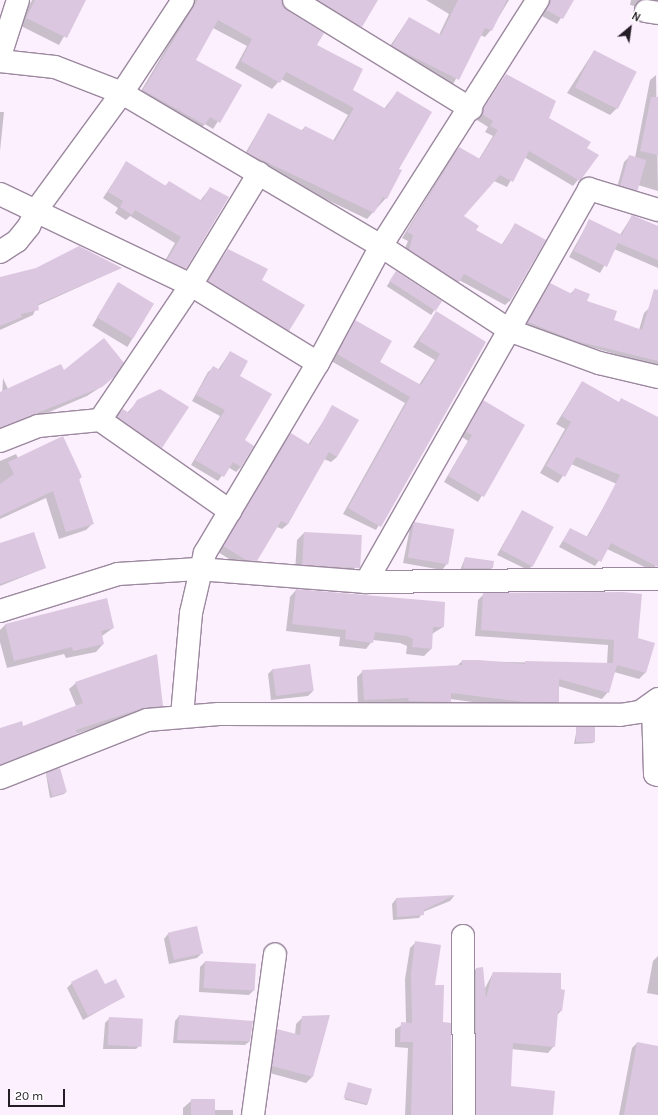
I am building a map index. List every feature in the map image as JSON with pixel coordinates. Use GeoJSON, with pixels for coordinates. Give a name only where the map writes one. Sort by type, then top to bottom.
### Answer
{"type":"FeatureCollection","features":[{"type":"Feature","properties":{"kind":"street"},"geometry":{"type":"LineString","coordinates":[[0,56],[18,0]]}},
{"type":"Feature","properties":{"kind":"street"},"geometry":{"type":"LineString","coordinates":[[0,252],[17,241],[37,209],[122,93],[182,0]]}},
{"type":"Feature","properties":{"kind":"street"},"geometry":{"type":"LineString","coordinates":[[294,0],[471,109]]}},
{"type":"Feature","properties":{"kind":"street"},"geometry":{"type":"LineString","coordinates":[[182,716],[198,569],[230,511],[318,363],[382,246],[471,109],[538,0]]}},
{"type":"Feature","properties":{"kind":"street"},"geometry":{"type":"LineString","coordinates":[[0,61],[55,67],[122,93],[382,246],[511,331],[599,363],[658,377]]}},
{"type":"Feature","properties":{"kind":"street"},"geometry":{"type":"LineString","coordinates":[[100,420],[191,285],[259,173]]}},
{"type":"Feature","properties":{"kind":"street"},"geometry":{"type":"LineString","coordinates":[[366,582],[511,331],[589,189],[658,210]]}},
{"type":"Feature","properties":{"kind":"street"},"geometry":{"type":"LineString","coordinates":[[0,194],[37,209],[191,285],[318,363]]}},
{"type":"Feature","properties":{"kind":"street"},"geometry":{"type":"LineString","coordinates":[[0,442],[38,426],[100,420],[230,511]]}},
{"type":"Feature","properties":{"kind":"street"},"geometry":{"type":"LineString","coordinates":[[0,611],[118,574],[198,569],[366,582],[658,579]]}},
{"type":"Feature","properties":{"kind":"street"},"geometry":{"type":"LineString","coordinates":[[0,778],[148,720],[182,716],[620,714],[640,712],[656,703]]}},
{"type":"Feature","properties":{"kind":"street"},"geometry":{"type":"LineString","coordinates":[[656,703],[655,774],[658,775]]}},
{"type":"Feature","properties":{"kind":"street"},"geometry":{"type":"LineString","coordinates":[[463,936],[464,1115]]}},
{"type":"Feature","properties":{"kind":"street"},"geometry":{"type":"LineString","coordinates":[[253,1115],[275,954]]}},
{"type":"Feature","properties":{"kind":"building"},"geometry":{"type":"Polygon","coordinates":[[[35,0],[86,0],[67,38],[26,18],[35,0]]]}},
{"type":"Feature","properties":{"kind":"building"},"geometry":{"type":"Polygon","coordinates":[[[198,0],[282,0],[287,10],[324,33],[317,45],[363,69],[353,90],[386,109],[397,91],[432,112],[399,169],[402,170],[387,199],[383,197],[374,213],[247,153],[268,113],[303,131],[305,126],[335,141],[354,108],[286,72],[280,83],[241,61],[252,39],[218,20],[196,60],[242,85],[220,123],[210,117],[205,125],[143,90],[198,0]]]}},
{"type":"Feature","properties":{"kind":"building"},"geometry":{"type":"Polygon","coordinates":[[[318,0],[378,0],[362,27],[318,0]]]}},
{"type":"Feature","properties":{"kind":"building"},"geometry":{"type":"Polygon","coordinates":[[[458,0],[507,0],[492,31],[485,28],[459,80],[392,46],[409,17],[441,35],[458,0]]]}},
{"type":"Feature","properties":{"kind":"building"},"geometry":{"type":"Polygon","coordinates":[[[550,0],[574,0],[563,19],[546,10],[550,0]]]}},
{"type":"Feature","properties":{"kind":"building"},"geometry":{"type":"Polygon","coordinates":[[[594,50],[637,72],[618,109],[575,87],[594,50]]]}},
{"type":"Feature","properties":{"kind":"building"},"geometry":{"type":"Polygon","coordinates":[[[506,74],[556,101],[549,118],[591,142],[587,148],[599,155],[580,181],[529,151],[513,182],[500,175],[464,216],[479,226],[476,230],[503,245],[515,223],[546,240],[511,300],[464,274],[459,282],[409,250],[413,235],[407,232],[459,147],[480,159],[498,130],[490,126],[493,121],[482,114],[483,109],[506,74]]]}},
{"type":"Feature","properties":{"kind":"building"},"geometry":{"type":"Polygon","coordinates":[[[651,97],[658,97],[658,155],[640,151],[651,97]]]}},
{"type":"Feature","properties":{"kind":"building"},"geometry":{"type":"Polygon","coordinates":[[[629,155],[646,160],[637,191],[620,186],[629,155]]]}},
{"type":"Feature","properties":{"kind":"building"},"geometry":{"type":"Polygon","coordinates":[[[126,161],[166,186],[169,181],[202,201],[210,187],[229,197],[186,269],[167,260],[181,237],[135,210],[132,215],[120,207],[123,201],[108,192],[126,161]]]}},
{"type":"Feature","properties":{"kind":"building"},"geometry":{"type":"Polygon","coordinates":[[[632,215],[658,226],[658,260],[618,243],[607,267],[574,251],[589,219],[622,235],[632,215]]]}},
{"type":"Feature","properties":{"kind":"building"},"geometry":{"type":"Polygon","coordinates":[[[79,246],[122,268],[38,304],[39,310],[21,314],[22,317],[0,326],[0,277],[36,268],[79,246]]]}},
{"type":"Feature","properties":{"kind":"building"},"geometry":{"type":"Polygon","coordinates":[[[228,249],[268,269],[262,280],[305,305],[289,331],[208,281],[228,249]]]}},
{"type":"Feature","properties":{"kind":"building"},"geometry":{"type":"Polygon","coordinates":[[[396,271],[442,301],[436,311],[389,281],[396,271]]]}},
{"type":"Feature","properties":{"kind":"building"},"geometry":{"type":"Polygon","coordinates":[[[118,282],[154,304],[133,339],[97,317],[118,282]]]}},
{"type":"Feature","properties":{"kind":"building"},"geometry":{"type":"Polygon","coordinates":[[[550,283],[572,294],[575,288],[590,294],[587,301],[617,311],[614,320],[642,330],[654,289],[658,290],[658,361],[576,341],[528,322],[550,283]]]}},
{"type":"Feature","properties":{"kind":"building"},"geometry":{"type":"Polygon","coordinates":[[[436,311],[486,342],[381,527],[348,508],[410,397],[337,354],[355,320],[392,341],[380,362],[421,385],[440,354],[419,341],[436,311]]]}},
{"type":"Feature","properties":{"kind":"building"},"geometry":{"type":"Polygon","coordinates":[[[104,338],[124,363],[114,377],[102,387],[0,428],[0,392],[61,364],[64,370],[104,338]]]}},
{"type":"Feature","properties":{"kind":"building"},"geometry":{"type":"Polygon","coordinates":[[[230,351],[248,361],[240,376],[272,394],[245,440],[254,446],[241,467],[233,462],[224,477],[195,460],[225,410],[196,395],[213,366],[220,370],[230,351]]]}},
{"type":"Feature","properties":{"kind":"building"},"geometry":{"type":"Polygon","coordinates":[[[582,381],[619,402],[621,398],[658,417],[658,567],[611,543],[601,562],[563,541],[570,528],[588,537],[620,475],[576,457],[565,477],[546,466],[571,422],[562,416],[582,381]]]}},
{"type":"Feature","properties":{"kind":"building"},"geometry":{"type":"Polygon","coordinates":[[[160,389],[189,407],[162,448],[117,417],[123,409],[129,413],[137,400],[160,389]]]}},
{"type":"Feature","properties":{"kind":"building"},"geometry":{"type":"Polygon","coordinates":[[[483,400],[525,425],[484,497],[448,476],[472,435],[466,432],[483,400]]]}},
{"type":"Feature","properties":{"kind":"building"},"geometry":{"type":"Polygon","coordinates":[[[332,405],[359,420],[337,457],[329,452],[288,524],[281,521],[257,561],[246,560],[223,546],[291,433],[310,445],[332,405]]]}},
{"type":"Feature","properties":{"kind":"building"},"geometry":{"type":"Polygon","coordinates":[[[63,436],[82,477],[79,479],[94,524],[66,532],[53,491],[0,516],[0,484],[14,474],[8,462],[63,436]]]}},
{"type":"Feature","properties":{"kind":"building"},"geometry":{"type":"Polygon","coordinates":[[[522,510],[554,527],[533,567],[501,550],[522,510]]]}},
{"type":"Feature","properties":{"kind":"building"},"geometry":{"type":"Polygon","coordinates":[[[414,522],[454,529],[448,565],[408,557],[414,522]]]}},
{"type":"Feature","properties":{"kind":"building"},"geometry":{"type":"Polygon","coordinates":[[[34,532],[46,568],[0,584],[0,543],[34,532]]]}},
{"type":"Feature","properties":{"kind":"building"},"geometry":{"type":"Polygon","coordinates":[[[304,532],[362,535],[360,568],[302,565],[304,532]]]}},
{"type":"Feature","properties":{"kind":"building"},"geometry":{"type":"Polygon","coordinates":[[[465,557],[494,561],[493,568],[463,568],[465,557]]]}},
{"type":"Feature","properties":{"kind":"building"},"geometry":{"type":"Polygon","coordinates":[[[296,589],[445,602],[444,627],[433,627],[432,649],[412,647],[413,639],[407,636],[375,632],[373,643],[345,639],[346,630],[292,624],[296,589]]]}},
{"type":"Feature","properties":{"kind":"building"},"geometry":{"type":"Polygon","coordinates":[[[623,592],[642,594],[638,638],[655,643],[646,673],[617,665],[609,693],[559,679],[559,702],[524,702],[451,693],[451,702],[408,701],[409,698],[364,700],[362,670],[462,665],[462,660],[525,664],[525,661],[613,663],[614,640],[481,630],[483,593],[623,592]]]}},
{"type":"Feature","properties":{"kind":"building"},"geometry":{"type":"Polygon","coordinates":[[[107,598],[114,628],[101,631],[104,644],[73,651],[72,647],[14,661],[5,624],[107,598]]]}},
{"type":"Feature","properties":{"kind":"building"},"geometry":{"type":"Polygon","coordinates":[[[157,654],[163,706],[143,708],[76,730],[77,734],[0,765],[0,728],[22,721],[23,726],[83,703],[75,682],[157,654]]]}},
{"type":"Feature","properties":{"kind":"building"},"geometry":{"type":"Polygon","coordinates":[[[310,664],[314,691],[276,696],[272,669],[310,664]]]}},
{"type":"Feature","properties":{"kind":"building"},"geometry":{"type":"Polygon","coordinates":[[[576,727],[595,727],[595,742],[576,742],[576,727]]]}},
{"type":"Feature","properties":{"kind":"building"},"geometry":{"type":"Polygon","coordinates":[[[60,768],[67,792],[52,796],[46,772],[60,768]]]}},
{"type":"Feature","properties":{"kind":"building"},"geometry":{"type":"Polygon","coordinates":[[[455,895],[424,910],[424,915],[397,917],[396,898],[455,895]]]}},
{"type":"Feature","properties":{"kind":"building"},"geometry":{"type":"Polygon","coordinates":[[[197,926],[203,953],[174,960],[168,933],[197,926]]]}},
{"type":"Feature","properties":{"kind":"building"},"geometry":{"type":"Polygon","coordinates":[[[415,941],[441,945],[435,985],[444,985],[443,1022],[451,1023],[452,1115],[411,1115],[413,1042],[400,1042],[401,1022],[412,1023],[411,973],[415,941]]]}},
{"type":"Feature","properties":{"kind":"building"},"geometry":{"type":"Polygon","coordinates":[[[205,961],[256,964],[255,991],[204,988],[205,961]]]}},
{"type":"Feature","properties":{"kind":"building"},"geometry":{"type":"Polygon","coordinates":[[[483,967],[486,998],[493,972],[561,973],[561,989],[565,990],[562,1011],[558,1011],[555,1047],[513,1043],[511,1086],[555,1091],[553,1115],[476,1115],[476,968],[483,967]]]}},
{"type":"Feature","properties":{"kind":"building"},"geometry":{"type":"Polygon","coordinates":[[[97,969],[105,984],[116,979],[125,997],[88,1016],[71,982],[97,969]]]}},
{"type":"Feature","properties":{"kind":"building"},"geometry":{"type":"Polygon","coordinates":[[[179,1015],[253,1021],[250,1041],[177,1040],[179,1015]]]}},
{"type":"Feature","properties":{"kind":"building"},"geometry":{"type":"Polygon","coordinates":[[[330,1015],[313,1077],[272,1066],[277,1029],[300,1035],[302,1016],[330,1015]]]}},
{"type":"Feature","properties":{"kind":"building"},"geometry":{"type":"Polygon","coordinates":[[[109,1017],[143,1019],[141,1047],[108,1045],[109,1017]]]}},
{"type":"Feature","properties":{"kind":"building"},"geometry":{"type":"Polygon","coordinates":[[[637,1042],[658,1046],[658,1115],[624,1115],[637,1042]]]}},
{"type":"Feature","properties":{"kind":"building"},"geometry":{"type":"Polygon","coordinates":[[[348,1082],[372,1089],[368,1104],[344,1097],[348,1082]]]}},
{"type":"Feature","properties":{"kind":"building"},"geometry":{"type":"Polygon","coordinates":[[[191,1099],[215,1099],[215,1115],[191,1115],[191,1099]]]}}]}
